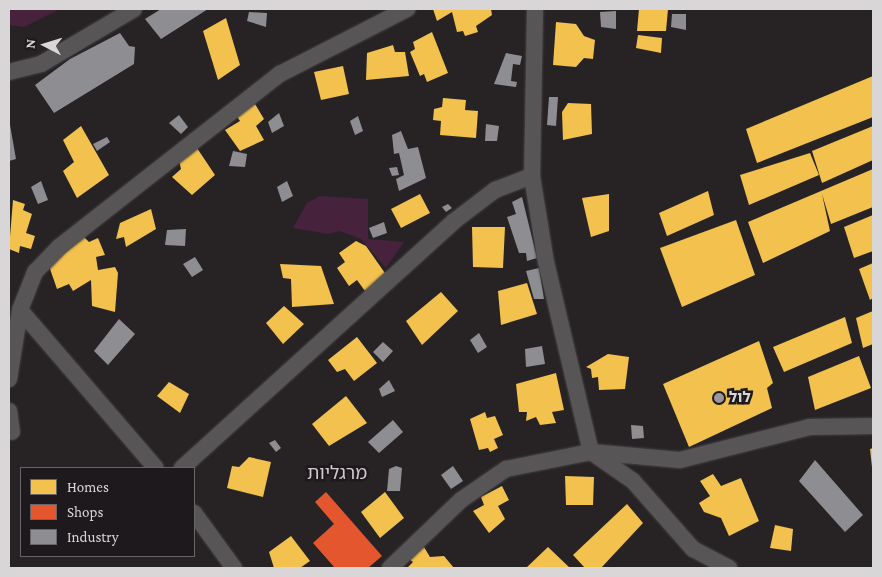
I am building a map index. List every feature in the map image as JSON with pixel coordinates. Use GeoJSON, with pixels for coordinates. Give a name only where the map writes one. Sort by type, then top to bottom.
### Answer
{"type":"FeatureCollection","features":[{"type":"Feature","properties":{"kind":"street"},"geometry":{"type":"LineString","coordinates":[[9,72],[41,64],[134,9]]}},
{"type":"Feature","properties":{"kind":"street"},"geometry":{"type":"LineString","coordinates":[[9,379],[20,310],[35,272],[59,247],[230,110],[280,74],[407,9]]}},
{"type":"Feature","properties":{"kind":"street"},"geometry":{"type":"LineString","coordinates":[[535,9],[532,176],[546,262],[591,452],[633,481],[693,549],[729,568]]}},
{"type":"Feature","properties":{"kind":"street"},"geometry":{"type":"LineString","coordinates":[[183,467],[452,222],[494,190],[532,176]]}},
{"type":"Feature","properties":{"kind":"street"},"geometry":{"type":"LineString","coordinates":[[20,310],[155,467]]}},
{"type":"Feature","properties":{"kind":"street"},"geometry":{"type":"LineString","coordinates":[[9,411],[12,432]]}},
{"type":"Feature","properties":{"kind":"street"},"geometry":{"type":"LineString","coordinates":[[390,568],[460,500],[506,469],[591,452],[680,460],[809,427],[873,426]]}},
{"type":"Feature","properties":{"kind":"street"},"geometry":{"type":"LineString","coordinates":[[195,514],[234,568]]}},
{"type":"Feature","properties":{"kind":"shaded area"},"geometry":{"type":"Polygon","coordinates":[[[9,9],[60,9],[24,27],[9,25],[9,9]]]}},
{"type":"Feature","properties":{"kind":"shaded area"},"geometry":{"type":"Polygon","coordinates":[[[320,196],[368,199],[368,239],[404,242],[386,268],[361,239],[339,231],[329,234],[293,228],[307,203],[320,196]]]}},
{"type":"Feature","properties":{"kind":"building: Homes"},"geometry":{"type":"Polygon","coordinates":[[[433,9],[491,9],[492,15],[476,26],[478,32],[465,36],[463,31],[457,32],[452,12],[437,21],[433,9]]]}},
{"type":"Feature","properties":{"kind":"building: Homes"},"geometry":{"type":"Polygon","coordinates":[[[639,9],[668,9],[666,31],[637,31],[639,9]]]}},
{"type":"Feature","properties":{"kind":"building: Homes"},"geometry":{"type":"Polygon","coordinates":[[[226,18],[240,65],[218,80],[203,31],[226,18]]]}},
{"type":"Feature","properties":{"kind":"building: Homes"},"geometry":{"type":"Polygon","coordinates":[[[556,22],[576,24],[584,36],[595,40],[593,59],[584,58],[576,67],[553,65],[556,22]]]}},
{"type":"Feature","properties":{"kind":"building: Homes"},"geometry":{"type":"Polygon","coordinates":[[[432,32],[448,73],[427,82],[424,74],[420,76],[410,52],[415,49],[413,42],[432,32]]]}},
{"type":"Feature","properties":{"kind":"building: Homes"},"geometry":{"type":"Polygon","coordinates":[[[638,35],[662,38],[661,53],[636,48],[638,35]]]}},
{"type":"Feature","properties":{"kind":"building: Homes"},"geometry":{"type":"Polygon","coordinates":[[[393,45],[395,52],[405,52],[409,76],[366,80],[367,53],[393,45]]]}},
{"type":"Feature","properties":{"kind":"building: Homes"},"geometry":{"type":"Polygon","coordinates":[[[343,66],[349,94],[321,100],[314,72],[343,66]]]}},
{"type":"Feature","properties":{"kind":"building: Homes"},"geometry":{"type":"Polygon","coordinates":[[[873,76],[873,117],[757,163],[746,129],[873,76]]]}},
{"type":"Feature","properties":{"kind":"building: Homes"},"geometry":{"type":"Polygon","coordinates":[[[443,98],[466,100],[465,110],[478,111],[476,138],[440,135],[441,121],[433,120],[434,109],[442,107],[443,98]]]}},
{"type":"Feature","properties":{"kind":"building: Homes"},"geometry":{"type":"Polygon","coordinates":[[[568,103],[591,104],[592,134],[563,140],[562,112],[568,103]]]}},
{"type":"Feature","properties":{"kind":"building: Homes"},"geometry":{"type":"Polygon","coordinates":[[[255,104],[264,119],[256,126],[264,140],[240,151],[225,130],[240,121],[236,115],[255,104]]]}},
{"type":"Feature","properties":{"kind":"building: Homes"},"geometry":{"type":"Polygon","coordinates":[[[81,126],[109,175],[77,198],[63,171],[74,162],[63,140],[81,126]]]}},
{"type":"Feature","properties":{"kind":"building: Homes"},"geometry":{"type":"Polygon","coordinates":[[[873,126],[873,160],[822,183],[812,151],[873,126]]]}},
{"type":"Feature","properties":{"kind":"building: Homes"},"geometry":{"type":"Polygon","coordinates":[[[197,148],[215,175],[192,195],[172,177],[181,169],[179,160],[197,148]]]}},
{"type":"Feature","properties":{"kind":"building: Homes"},"geometry":{"type":"Polygon","coordinates":[[[810,153],[819,175],[749,205],[740,175],[810,153]]]}},
{"type":"Feature","properties":{"kind":"building: Homes"},"geometry":{"type":"Polygon","coordinates":[[[873,169],[873,207],[831,224],[822,194],[830,231],[763,263],[748,222],[873,169]]]}},
{"type":"Feature","properties":{"kind":"building: Homes"},"geometry":{"type":"Polygon","coordinates":[[[708,191],[714,215],[667,236],[659,213],[708,191]]]}},
{"type":"Feature","properties":{"kind":"building: Homes"},"geometry":{"type":"Polygon","coordinates":[[[420,194],[430,213],[401,228],[391,209],[420,194]]]}},
{"type":"Feature","properties":{"kind":"building: Homes"},"geometry":{"type":"Polygon","coordinates":[[[609,194],[609,231],[591,237],[582,198],[609,194]]]}},
{"type":"Feature","properties":{"kind":"building: Homes"},"geometry":{"type":"Polygon","coordinates":[[[13,200],[25,204],[23,210],[32,214],[26,233],[35,236],[31,249],[20,246],[19,253],[9,249],[13,200]]]}},
{"type":"Feature","properties":{"kind":"building: Homes"},"geometry":{"type":"Polygon","coordinates":[[[151,209],[156,229],[126,247],[124,237],[116,239],[120,223],[151,209]]]}},
{"type":"Feature","properties":{"kind":"building: Homes"},"geometry":{"type":"Polygon","coordinates":[[[873,215],[873,251],[854,258],[844,227],[873,215]]]}},
{"type":"Feature","properties":{"kind":"building: Homes"},"geometry":{"type":"Polygon","coordinates":[[[736,220],[755,275],[682,307],[660,248],[736,220]]]}},
{"type":"Feature","properties":{"kind":"building: Homes"},"geometry":{"type":"Polygon","coordinates":[[[472,227],[505,227],[503,268],[473,267],[472,227]]]}},
{"type":"Feature","properties":{"kind":"building: Homes"},"geometry":{"type":"Polygon","coordinates":[[[84,237],[89,242],[98,238],[105,255],[96,257],[98,270],[115,267],[118,273],[115,312],[92,306],[91,280],[73,291],[69,284],[57,289],[49,266],[84,237]]]}},
{"type":"Feature","properties":{"kind":"building: Homes"},"geometry":{"type":"Polygon","coordinates":[[[356,241],[366,246],[387,276],[365,291],[357,280],[349,286],[337,268],[345,262],[339,253],[356,241]]]}},
{"type":"Feature","properties":{"kind":"building: Homes"},"geometry":{"type":"Polygon","coordinates":[[[873,263],[873,298],[870,300],[859,269],[873,263]]]}},
{"type":"Feature","properties":{"kind":"building: Homes"},"geometry":{"type":"Polygon","coordinates":[[[280,264],[321,266],[334,304],[292,307],[291,279],[283,278],[280,264]]]}},
{"type":"Feature","properties":{"kind":"building: Homes"},"geometry":{"type":"Polygon","coordinates":[[[527,283],[537,314],[501,325],[498,291],[527,283]]]}},
{"type":"Feature","properties":{"kind":"building: Homes"},"geometry":{"type":"Polygon","coordinates":[[[441,292],[458,311],[422,345],[406,321],[441,292]]]}},
{"type":"Feature","properties":{"kind":"building: Homes"},"geometry":{"type":"Polygon","coordinates":[[[284,306],[304,324],[283,344],[266,323],[284,306]]]}},
{"type":"Feature","properties":{"kind":"building: Homes"},"geometry":{"type":"Polygon","coordinates":[[[873,311],[873,344],[863,348],[856,318],[873,311]]]}},
{"type":"Feature","properties":{"kind":"building: Homes","name":"לול"},"geometry":{"type":"Polygon","coordinates":[[[845,317],[852,343],[784,372],[773,347],[845,317]]]}},
{"type":"Feature","properties":{"kind":"building: Homes"},"geometry":{"type":"Polygon","coordinates":[[[357,337],[377,363],[354,381],[345,369],[337,372],[328,360],[357,337]]]}},
{"type":"Feature","properties":{"kind":"building: Homes","name":"לול"},"geometry":{"type":"Polygon","coordinates":[[[759,341],[773,383],[767,388],[772,408],[689,447],[663,384],[759,341]]]}},
{"type":"Feature","properties":{"kind":"building: Homes"},"geometry":{"type":"Polygon","coordinates":[[[608,354],[629,357],[625,389],[599,390],[598,377],[592,378],[591,369],[586,367],[608,354]]]}},
{"type":"Feature","properties":{"kind":"building: Homes"},"geometry":{"type":"Polygon","coordinates":[[[859,356],[871,388],[815,410],[808,377],[859,356]]]}},
{"type":"Feature","properties":{"kind":"building: Homes"},"geometry":{"type":"Polygon","coordinates":[[[556,373],[564,410],[552,412],[556,423],[540,425],[536,417],[526,421],[527,412],[519,412],[516,384],[556,373]]]}},
{"type":"Feature","properties":{"kind":"building: Homes"},"geometry":{"type":"Polygon","coordinates":[[[169,382],[189,394],[180,413],[157,396],[169,382]]]}},
{"type":"Feature","properties":{"kind":"building: Homes"},"geometry":{"type":"Polygon","coordinates":[[[346,396],[367,423],[329,446],[312,424],[346,396]]]}},
{"type":"Feature","properties":{"kind":"building: Homes"},"geometry":{"type":"Polygon","coordinates":[[[485,412],[487,418],[495,416],[503,435],[494,439],[498,448],[490,452],[488,448],[479,450],[470,419],[485,412]]]}},
{"type":"Feature","properties":{"kind":"building: Homes"},"geometry":{"type":"Polygon","coordinates":[[[873,448],[873,467],[872,467],[870,449],[873,448]]]}},
{"type":"Feature","properties":{"kind":"building: Homes"},"geometry":{"type":"Polygon","coordinates":[[[249,457],[271,462],[263,497],[227,488],[232,466],[239,467],[249,457]]]}},
{"type":"Feature","properties":{"kind":"building: Homes"},"geometry":{"type":"Polygon","coordinates":[[[713,474],[721,486],[741,478],[759,521],[729,536],[721,518],[704,512],[699,503],[710,496],[700,481],[713,474]]]}},
{"type":"Feature","properties":{"kind":"building: Homes"},"geometry":{"type":"Polygon","coordinates":[[[565,476],[594,477],[593,505],[566,505],[565,476]]]}},
{"type":"Feature","properties":{"kind":"building: Homes"},"geometry":{"type":"Polygon","coordinates":[[[502,486],[509,500],[498,506],[505,519],[489,533],[473,511],[484,505],[481,497],[502,486]]]}},
{"type":"Feature","properties":{"kind":"building: Homes"},"geometry":{"type":"Polygon","coordinates":[[[385,492],[404,518],[380,538],[361,512],[385,492]]]}},
{"type":"Feature","properties":{"kind":"building: Homes"},"geometry":{"type":"Polygon","coordinates":[[[627,504],[643,523],[601,568],[585,568],[573,555],[627,504]]]}},
{"type":"Feature","properties":{"kind":"building: Homes"},"geometry":{"type":"Polygon","coordinates":[[[775,525],[793,529],[791,551],[770,548],[775,525]]]}},
{"type":"Feature","properties":{"kind":"building: Homes"},"geometry":{"type":"Polygon","coordinates":[[[291,536],[310,561],[300,568],[274,568],[269,552],[291,536]]]}},
{"type":"Feature","properties":{"kind":"building: Homes"},"geometry":{"type":"Polygon","coordinates":[[[424,547],[430,557],[444,556],[454,568],[407,568],[413,562],[409,559],[424,547]]]}},
{"type":"Feature","properties":{"kind":"building: Homes"},"geometry":{"type":"Polygon","coordinates":[[[548,547],[570,568],[526,568],[548,547]]]}},
{"type":"Feature","properties":{"kind":"building: Shops"},"geometry":{"type":"Polygon","coordinates":[[[326,492],[382,556],[368,568],[335,568],[313,543],[334,524],[315,502],[326,492]]]}},
{"type":"Feature","properties":{"kind":"building: Industry"},"geometry":{"type":"Polygon","coordinates":[[[161,9],[208,9],[161,39],[145,19],[161,9]]]}},
{"type":"Feature","properties":{"kind":"building: Industry"},"geometry":{"type":"Polygon","coordinates":[[[616,11],[616,29],[601,27],[600,12],[616,11]]]}},
{"type":"Feature","properties":{"kind":"building: Industry"},"geometry":{"type":"Polygon","coordinates":[[[249,12],[267,13],[266,27],[247,21],[249,12]]]}},
{"type":"Feature","properties":{"kind":"building: Industry"},"geometry":{"type":"Polygon","coordinates":[[[672,14],[686,14],[686,30],[671,27],[672,14]]]}},
{"type":"Feature","properties":{"kind":"building: Industry"},"geometry":{"type":"Polygon","coordinates":[[[120,33],[129,46],[135,47],[134,64],[54,113],[35,85],[70,59],[120,33]]]}},
{"type":"Feature","properties":{"kind":"building: Industry"},"geometry":{"type":"Polygon","coordinates":[[[506,53],[522,56],[520,65],[513,64],[511,81],[517,82],[516,87],[494,84],[506,53]]]}},
{"type":"Feature","properties":{"kind":"building: Industry"},"geometry":{"type":"Polygon","coordinates":[[[549,97],[558,97],[556,126],[547,125],[549,97]]]}},
{"type":"Feature","properties":{"kind":"building: Industry"},"geometry":{"type":"Polygon","coordinates":[[[279,113],[284,126],[272,133],[268,122],[279,113]]]}},
{"type":"Feature","properties":{"kind":"building: Industry"},"geometry":{"type":"Polygon","coordinates":[[[179,115],[188,127],[181,134],[169,123],[179,115]]]}},
{"type":"Feature","properties":{"kind":"building: Industry"},"geometry":{"type":"Polygon","coordinates":[[[358,116],[363,131],[355,135],[350,121],[358,116]]]}},
{"type":"Feature","properties":{"kind":"building: Industry"},"geometry":{"type":"Polygon","coordinates":[[[9,119],[16,159],[9,161],[9,119]]]}},
{"type":"Feature","properties":{"kind":"building: Industry"},"geometry":{"type":"Polygon","coordinates":[[[486,124],[499,126],[497,141],[485,141],[486,124]]]}},
{"type":"Feature","properties":{"kind":"building: Industry"},"geometry":{"type":"Polygon","coordinates":[[[401,131],[408,149],[418,147],[426,178],[399,191],[396,179],[404,175],[399,153],[394,154],[392,135],[401,131]]]}},
{"type":"Feature","properties":{"kind":"building: Industry"},"geometry":{"type":"Polygon","coordinates":[[[107,137],[110,142],[97,151],[93,144],[107,137]]]}},
{"type":"Feature","properties":{"kind":"building: Industry"},"geometry":{"type":"Polygon","coordinates":[[[233,151],[247,154],[245,167],[229,166],[233,151]]]}},
{"type":"Feature","properties":{"kind":"building: Industry"},"geometry":{"type":"Polygon","coordinates":[[[397,167],[399,175],[392,176],[389,168],[397,167]]]}},
{"type":"Feature","properties":{"kind":"building: Industry"},"geometry":{"type":"Polygon","coordinates":[[[41,181],[48,200],[38,204],[31,187],[41,181]]]}},
{"type":"Feature","properties":{"kind":"building: Industry"},"geometry":{"type":"Polygon","coordinates":[[[287,181],[293,196],[282,202],[277,187],[287,181]]]}},
{"type":"Feature","properties":{"kind":"building: Industry"},"geometry":{"type":"Polygon","coordinates":[[[522,197],[537,258],[527,261],[526,253],[519,253],[507,217],[516,214],[512,202],[522,197]]]}},
{"type":"Feature","properties":{"kind":"building: Industry"},"geometry":{"type":"Polygon","coordinates":[[[448,204],[452,208],[446,212],[442,207],[448,204]]]}},
{"type":"Feature","properties":{"kind":"building: Industry"},"geometry":{"type":"Polygon","coordinates":[[[384,222],[387,233],[373,238],[369,228],[384,222]]]}},
{"type":"Feature","properties":{"kind":"building: Industry"},"geometry":{"type":"Polygon","coordinates":[[[186,229],[185,246],[165,245],[167,230],[186,229]]]}},
{"type":"Feature","properties":{"kind":"building: Industry"},"geometry":{"type":"Polygon","coordinates":[[[195,257],[203,270],[192,277],[183,264],[195,257]]]}},
{"type":"Feature","properties":{"kind":"building: Industry"},"geometry":{"type":"Polygon","coordinates":[[[539,268],[544,299],[534,299],[526,271],[539,268]]]}},
{"type":"Feature","properties":{"kind":"building: Industry"},"geometry":{"type":"Polygon","coordinates":[[[119,319],[135,334],[108,365],[94,351],[119,319]]]}},
{"type":"Feature","properties":{"kind":"building: Industry"},"geometry":{"type":"Polygon","coordinates":[[[479,333],[487,347],[478,353],[470,340],[479,333]]]}},
{"type":"Feature","properties":{"kind":"building: Industry"},"geometry":{"type":"Polygon","coordinates":[[[383,342],[393,351],[383,362],[373,352],[383,342]]]}},
{"type":"Feature","properties":{"kind":"building: Industry"},"geometry":{"type":"Polygon","coordinates":[[[542,346],[545,364],[526,367],[525,349],[542,346]]]}},
{"type":"Feature","properties":{"kind":"building: Industry"},"geometry":{"type":"Polygon","coordinates":[[[389,380],[395,391],[382,397],[379,389],[389,380]]]}},
{"type":"Feature","properties":{"kind":"building: Industry"},"geometry":{"type":"Polygon","coordinates":[[[393,420],[403,432],[379,453],[368,442],[393,420]]]}},
{"type":"Feature","properties":{"kind":"building: Industry"},"geometry":{"type":"Polygon","coordinates":[[[631,425],[643,426],[644,438],[632,439],[631,425]]]}},
{"type":"Feature","properties":{"kind":"building: Industry"},"geometry":{"type":"Polygon","coordinates":[[[275,440],[281,448],[276,452],[269,443],[275,440]]]}},
{"type":"Feature","properties":{"kind":"building: Industry"},"geometry":{"type":"Polygon","coordinates":[[[815,460],[863,515],[845,532],[799,481],[815,460]]]}},
{"type":"Feature","properties":{"kind":"building: Industry"},"geometry":{"type":"Polygon","coordinates":[[[396,466],[402,468],[400,491],[387,491],[389,469],[396,466]]]}},
{"type":"Feature","properties":{"kind":"building: Industry"},"geometry":{"type":"Polygon","coordinates":[[[453,466],[463,481],[451,489],[441,475],[453,466]]]}},
{"type":"Feature","properties":{"kind":"place","name":"לול"},"geometry":{"type":"Point","coordinates":[719,398]}},
{"type":"Feature","properties":{"kind":"district","name":"מרגליות"},"geometry":{"type":"Point","coordinates":[337,473]}}]}
